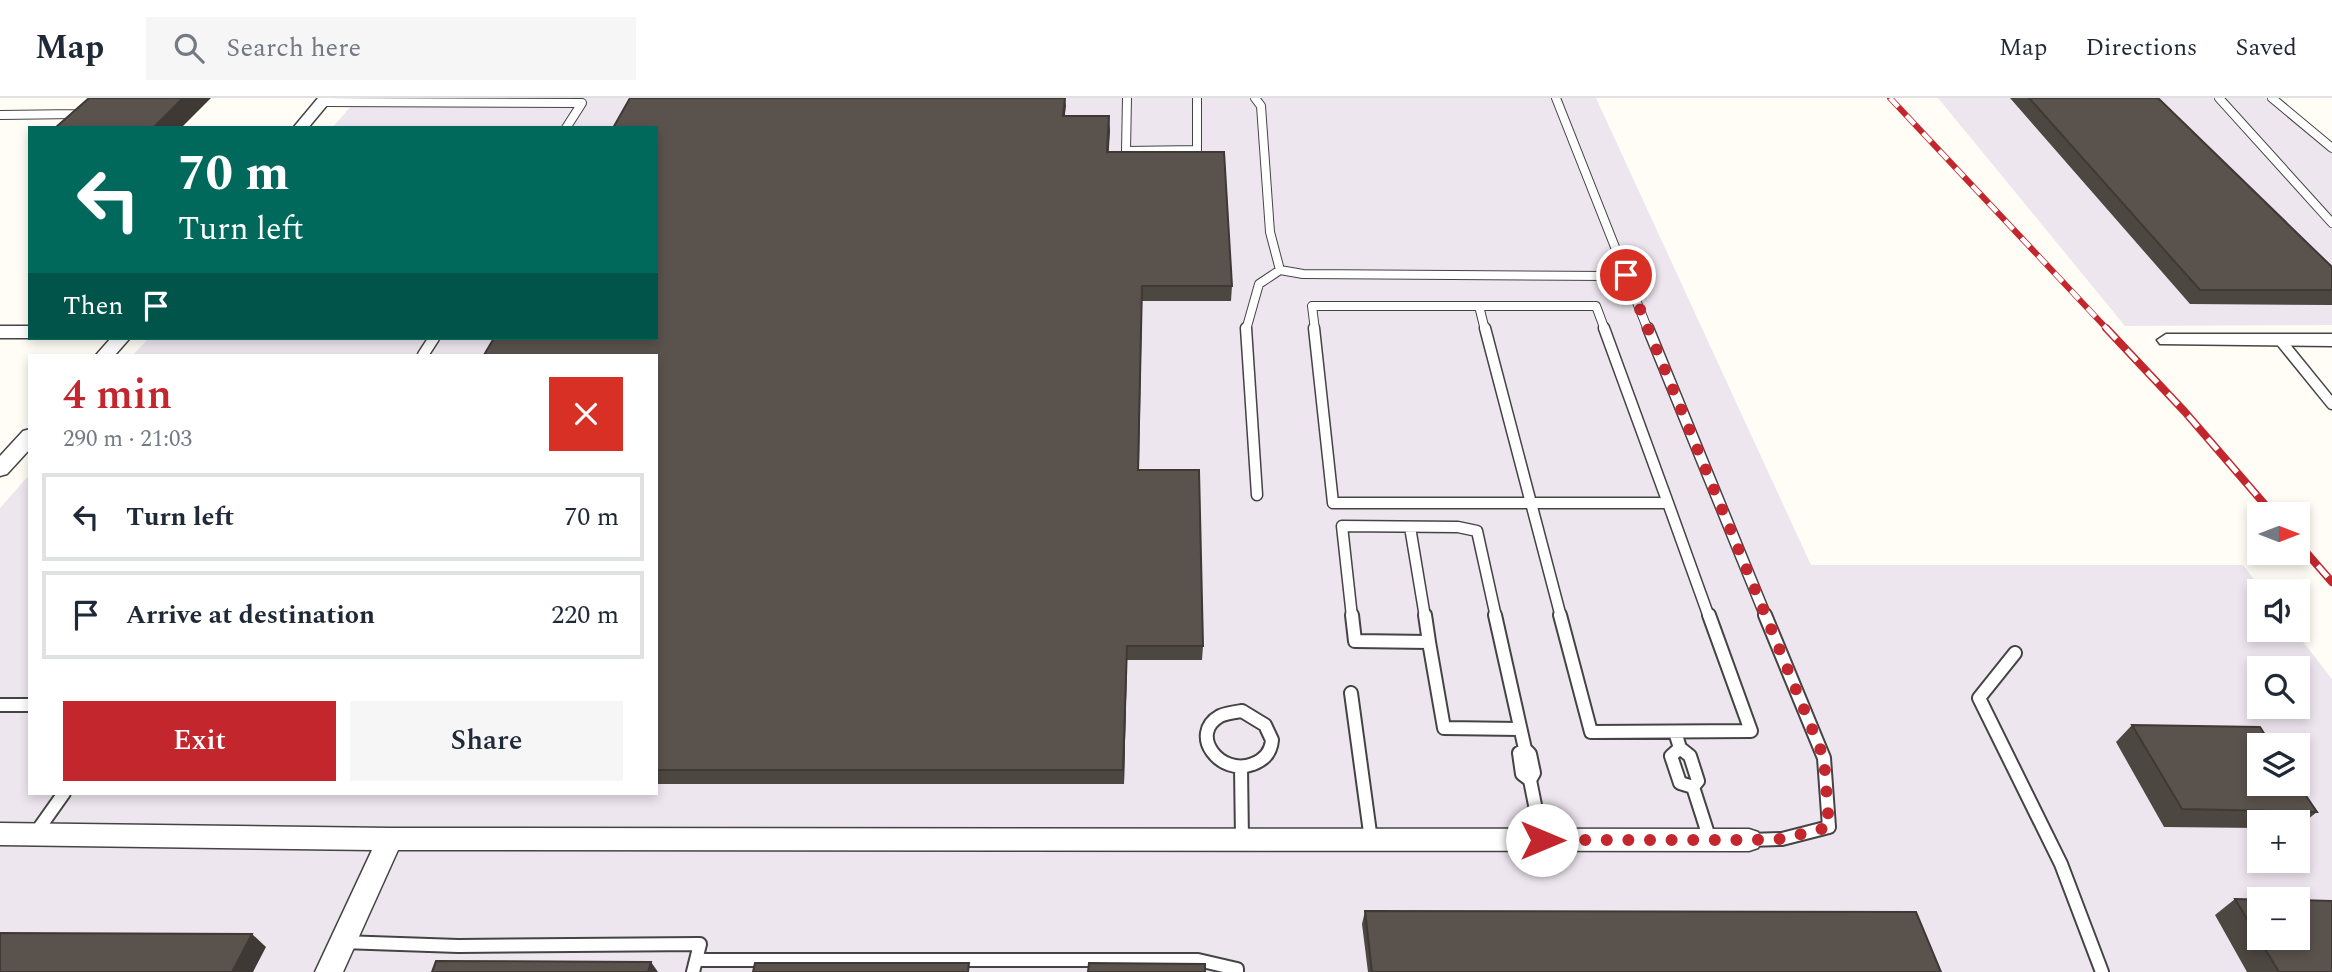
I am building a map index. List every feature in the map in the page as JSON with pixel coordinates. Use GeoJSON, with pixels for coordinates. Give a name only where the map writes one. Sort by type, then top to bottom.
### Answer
{"type":"FeatureCollection","features":[{"type":"Feature","properties":{"kind":"street"},"geometry":{"type":"LineString","coordinates":[[302,126],[324,100]]}},
{"type":"Feature","properties":{"kind":"street"},"geometry":{"type":"LineString","coordinates":[[0,332],[28,332]]}},
{"type":"Feature","properties":{"kind":"street"},"geometry":{"type":"LineString","coordinates":[[106,354],[119,340]]}},
{"type":"Feature","properties":{"kind":"street"},"geometry":{"type":"LineString","coordinates":[[2166,340],[2332,340]]}},
{"type":"Feature","properties":{"kind":"street"},"geometry":{"type":"LineString","coordinates":[[0,469],[28,438]]}},
{"type":"Feature","properties":{"kind":"street"},"geometry":{"type":"LineString","coordinates":[[0,834],[390,839],[1749,840]]}},
{"type":"Feature","properties":{"kind":"street"},"geometry":{"type":"LineString","coordinates":[[329,972],[390,839]]}},
{"type":"Feature","properties":{"kind":"lane"},"geometry":{"type":"LineString","coordinates":[[0,115],[78,114],[97,98]]}},
{"type":"Feature","properties":{"kind":"lane"},"geometry":{"type":"LineString","coordinates":[[1127,98],[1126,151],[1197,150],[1197,98]]}},
{"type":"Feature","properties":{"kind":"lane"},"geometry":{"type":"LineString","coordinates":[[1255,98],[1261,106],[1270,232],[1280,270]]}},
{"type":"Feature","properties":{"kind":"lane"},"geometry":{"type":"LineString","coordinates":[[1556,98],[1824,758],[1829,827],[1782,839],[1749,840]]}},
{"type":"Feature","properties":{"kind":"lane"},"geometry":{"type":"LineString","coordinates":[[2219,98],[2332,223]]}},
{"type":"Feature","properties":{"kind":"lane"},"geometry":{"type":"LineString","coordinates":[[2272,98],[2332,148]]}},
{"type":"Feature","properties":{"kind":"lane"},"geometry":{"type":"LineString","coordinates":[[324,100],[584,100]]}},
{"type":"Feature","properties":{"kind":"lane"},"geometry":{"type":"LineString","coordinates":[[567,126],[584,100]]}},
{"type":"Feature","properties":{"kind":"lane"},"geometry":{"type":"LineString","coordinates":[[1257,495],[1246,329],[1259,284],[1280,270],[1303,274],[1608,276],[1632,290]]}},
{"type":"Feature","properties":{"kind":"lane"},"geometry":{"type":"LineString","coordinates":[[1479,306],[1531,501],[1591,733],[1751,731],[1668,503],[1596,306],[1479,306],[1311,306],[1333,503],[1531,501],[1668,503]]}},
{"type":"Feature","properties":{"kind":"lane"},"geometry":{"type":"LineString","coordinates":[[2280,340],[2332,404]]}},
{"type":"Feature","properties":{"kind":"lane"},"geometry":{"type":"LineString","coordinates":[[1429,642],[1355,641],[1342,526],[1458,527],[1477,531],[1520,729],[1534,773],[1530,780],[1542,840]]}},
{"type":"Feature","properties":{"kind":"lane"},"geometry":{"type":"LineString","coordinates":[[1410,527],[1444,728],[1520,729]]}},
{"type":"Feature","properties":{"kind":"lane"},"geometry":{"type":"LineString","coordinates":[[2015,653],[1979,698],[2061,864],[2102,972]]}},
{"type":"Feature","properties":{"kind":"lane"},"geometry":{"type":"LineString","coordinates":[[1351,693],[1371,840]]}},
{"type":"Feature","properties":{"kind":"lane"},"geometry":{"type":"LineString","coordinates":[[0,705],[28,705]]}},
{"type":"Feature","properties":{"kind":"lane"},"geometry":{"type":"LineString","coordinates":[[1231,712],[1252,714],[1268,727],[1271,736],[1268,754],[1252,766],[1241,768],[1220,762],[1207,747],[1207,729],[1221,715],[1231,712]]}},
{"type":"Feature","properties":{"kind":"lane"},"geometry":{"type":"LineString","coordinates":[[1675,732],[1680,748],[1671,756],[1680,783],[1693,787],[1710,840]]}},
{"type":"Feature","properties":{"kind":"lane"},"geometry":{"type":"LineString","coordinates":[[1241,768],[1242,840]]}},
{"type":"Feature","properties":{"kind":"lane"},"geometry":{"type":"LineString","coordinates":[[35,834],[63,795]]}},
{"type":"Feature","properties":{"kind":"lane"},"geometry":{"type":"LineString","coordinates":[[342,942],[458,946],[700,944],[694,966],[1198,960],[1237,972]]}},
{"type":"Feature","properties":{"kind":"shaded area"},"geometry":{"type":"Polygon","coordinates":[[[358,98],[1596,98],[1811,565],[2243,565],[2254,579],[2247,579],[2247,642],[2303,642],[2332,679],[2332,972],[0,972],[0,508],[28,476],[28,795],[658,795],[658,354],[134,354],[147,340],[658,340],[658,126],[334,126],[358,98]]]}},
{"type":"Feature","properties":{"kind":"shaded area"},"geometry":{"type":"Polygon","coordinates":[[[1938,98],[2276,98],[2332,146],[2332,325],[2125,326],[1938,98]]]}},
{"type":"Feature","properties":{"kind":"building"},"geometry":{"type":"Polygon","coordinates":[[[89,98],[183,98],[155,126],[57,126],[89,98]]]}},
{"type":"Feature","properties":{"kind":"building"},"geometry":{"type":"Polygon","coordinates":[[[630,98],[1065,98],[1063,116],[1109,116],[1107,152],[1224,152],[1232,286],[1142,286],[1138,470],[1199,470],[1203,646],[1127,646],[1123,770],[658,770],[658,354],[485,354],[493,340],[658,340],[658,126],[614,126],[630,98]]]}},
{"type":"Feature","properties":{"kind":"building"},"geometry":{"type":"Polygon","coordinates":[[[2029,98],[2158,98],[2332,267],[2332,290],[2200,290],[2029,98]]]}},
{"type":"Feature","properties":{"kind":"building"},"geometry":{"type":"Polygon","coordinates":[[[2132,725],[2260,727],[2264,733],[2247,733],[2247,796],[2306,796],[2317,812],[2310,810],[2182,809],[2132,725]]]}},
{"type":"Feature","properties":{"kind":"building"},"geometry":{"type":"Polygon","coordinates":[[[2235,899],[2247,899],[2247,919],[2235,899]]]}},
{"type":"Feature","properties":{"kind":"building"},"geometry":{"type":"Polygon","coordinates":[[[2310,900],[2332,901],[2332,972],[2279,972],[2266,950],[2310,950],[2310,900]]]}},
{"type":"Feature","properties":{"kind":"building"},"geometry":{"type":"Polygon","coordinates":[[[1365,911],[1916,912],[1941,972],[1372,972],[1365,911]]]}},
{"type":"Feature","properties":{"kind":"building"},"geometry":{"type":"Polygon","coordinates":[[[0,933],[252,934],[232,972],[0,972],[0,933]]]}},
{"type":"Feature","properties":{"kind":"building"},"geometry":{"type":"Polygon","coordinates":[[[436,961],[651,962],[648,972],[432,972],[436,961]]]}},
{"type":"Feature","properties":{"kind":"building"},"geometry":{"type":"Polygon","coordinates":[[[755,963],[969,963],[968,972],[753,972],[755,963]]]}},
{"type":"Feature","properties":{"kind":"building"},"geometry":{"type":"Polygon","coordinates":[[[1089,963],[1205,964],[1205,972],[1088,972],[1089,963]]]}},
{"type":"Feature","properties":{"kind":"railway"},"geometry":{"type":"LineString","coordinates":[[1890,98],[2108,330]]}},
{"type":"Feature","properties":{"kind":"railway"},"geometry":{"type":"LineString","coordinates":[[2106,328],[2185,412],[2263,502]]}},
{"type":"Feature","properties":{"kind":"railway"},"geometry":{"type":"LineString","coordinates":[[2310,557],[2332,582]]}},
{"type":"Feature","properties":{"kind":"route"},"geometry":{"type":"LineString","coordinates":[[1542,840],[1782,839],[1829,827],[1824,758],[1626,275]]}}]}
